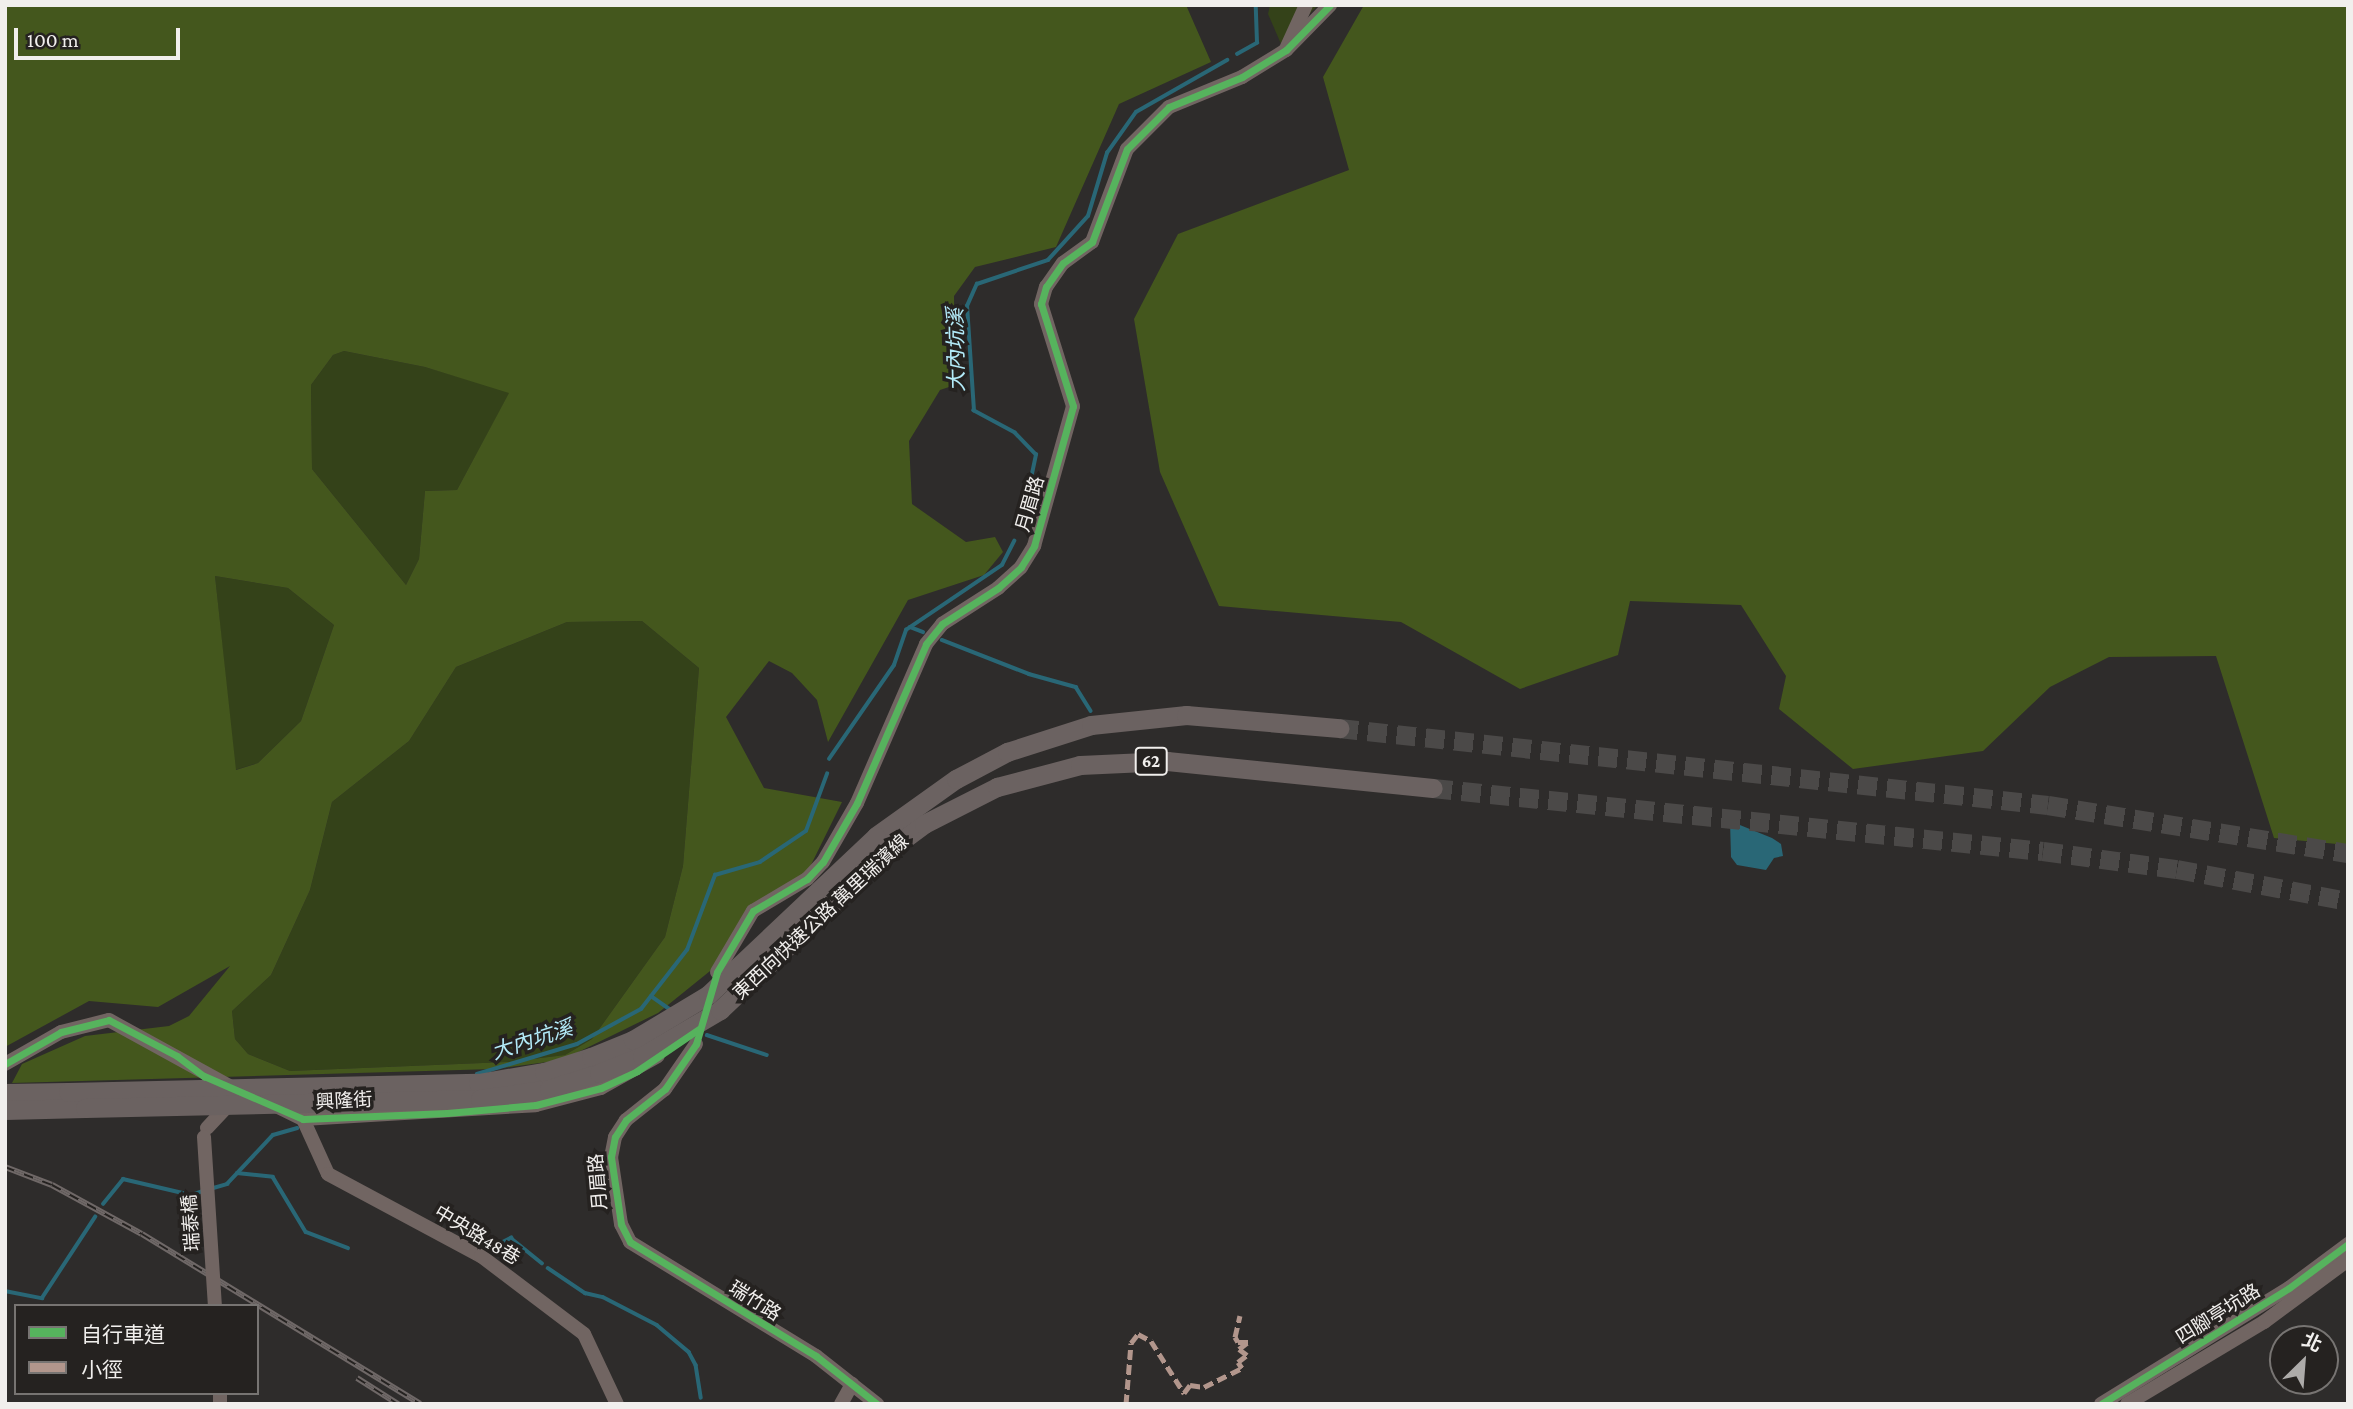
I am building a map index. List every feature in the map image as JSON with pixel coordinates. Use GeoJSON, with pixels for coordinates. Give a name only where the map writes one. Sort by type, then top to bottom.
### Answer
{"type":"FeatureCollection","features":[{"type":"Feature","properties":{"kind":"highway","name":"東西向快速公路 萬里瑞濱線"},"geometry":{"type":"LineString","coordinates":[[5,1093],[478,1083],[544,1072],[591,1057],[661,1025],[708,995],[956,779],[1007,752],[1091,725],[1186,715],[1339,728]]}},
{"type":"Feature","properties":{"kind":"highway","name":"東西向快速公路 萬里瑞濱線"},"geometry":{"type":"LineString","coordinates":[[5,1110],[480,1099],[549,1089],[599,1073],[642,1056],[720,1010],[883,843],[997,787],[1080,765],[1167,761],[1433,788]]}},
{"type":"Feature","properties":{"kind":"street"},"geometry":{"type":"LineString","coordinates":[[1286,50],[1306,5]]}},
{"type":"Feature","properties":{"kind":"street","name":"月眉路"},"geometry":{"type":"LineString","coordinates":[[717,972],[753,911],[807,879],[823,862],[857,803],[926,644],[942,624],[998,588],[1021,567],[1034,546],[1073,406],[1041,304],[1046,286],[1063,263],[1091,242],[1127,149],[1169,107],[1242,77],[1286,50],[1330,5]]}},
{"type":"Feature","properties":{"kind":"street","name":"興隆街"},"geometry":{"type":"LineString","coordinates":[[5,1064],[61,1032],[109,1020],[177,1056],[204,1076],[256,1096],[303,1119],[536,1105],[601,1088],[698,1037]]}},
{"type":"Feature","properties":{"kind":"street","name":"月眉路"},"geometry":{"type":"LineString","coordinates":[[621,1224],[611,1157],[615,1138],[625,1120],[665,1089],[698,1037]]}},
{"type":"Feature","properties":{"kind":"street","name":"瑞泰橋"},"geometry":{"type":"LineString","coordinates":[[204,1076],[215,1304]]}},
{"type":"Feature","properties":{"kind":"street"},"geometry":{"type":"LineString","coordinates":[[206,1133],[217,1112],[234,1100],[256,1096]]}},
{"type":"Feature","properties":{"kind":"street","name":"中央路48巷"},"geometry":{"type":"LineString","coordinates":[[303,1119],[328,1174],[481,1256],[584,1334],[617,1404]]}},
{"type":"Feature","properties":{"kind":"street","name":"瑞竹路"},"geometry":{"type":"LineString","coordinates":[[621,1224],[630,1241],[816,1356],[877,1404]]}},
{"type":"Feature","properties":{"kind":"street","name":"四腳亭坑路"},"geometry":{"type":"LineString","coordinates":[[2101,1404],[2234,1323],[2348,1244]]}},
{"type":"Feature","properties":{"kind":"street","name":"四腳亭坑路"},"geometry":{"type":"LineString","coordinates":[[2127,1404],[2264,1321],[2348,1260]]}},
{"type":"Feature","properties":{"kind":"street"},"geometry":{"type":"LineString","coordinates":[[841,1404],[852,1384]]}},
{"type":"Feature","properties":{"kind":"green space"},"geometry":{"type":"Polygon","coordinates":[[[5,5],[1186,5],[1211,62],[1119,104],[1056,247],[975,267],[954,296],[955,385],[940,390],[909,441],[912,504],[966,542],[995,537],[1003,552],[984,575],[908,600],[828,742],[817,700],[792,673],[769,661],[726,717],[764,788],[842,802],[806,875],[750,907],[715,967],[658,1013],[562,1060],[494,1069],[12,1083],[22,1064],[85,1036],[169,1026],[189,1016],[230,966],[158,1007],[89,1001],[5,1047],[5,5]],[[344,351],[333,355],[311,385],[312,469],[406,585],[419,559],[425,491],[457,490],[509,393],[425,367],[344,351]],[[215,576],[236,770],[258,763],[301,721],[334,625],[288,588],[215,576]],[[642,621],[567,622],[456,667],[409,741],[332,802],[310,890],[271,975],[232,1011],[235,1039],[248,1054],[290,1071],[507,1062],[565,1055],[592,1039],[665,937],[683,866],[699,668],[642,621]]]}},
{"type":"Feature","properties":{"kind":"green space"},"geometry":{"type":"Polygon","coordinates":[[[1270,5],[1318,5],[1281,44],[1268,14],[1270,5]]]}},
{"type":"Feature","properties":{"kind":"green space"},"geometry":{"type":"Polygon","coordinates":[[[1364,5],[2348,5],[2348,845],[2274,838],[2216,656],[2109,657],[2050,687],[1983,751],[1853,769],[1779,709],[1786,676],[1741,605],[1630,601],[1618,655],[1520,689],[1401,622],[1219,606],[1160,472],[1134,319],[1178,234],[1349,170],[1323,77],[1364,5]]]}},
{"type":"Feature","properties":{"kind":"green space"},"geometry":{"type":"Polygon","coordinates":[[[344,351],[425,367],[510,392],[457,490],[425,491],[419,559],[406,585],[312,469],[311,385],[333,355],[344,351]]]}},
{"type":"Feature","properties":{"kind":"green space"},"geometry":{"type":"Polygon","coordinates":[[[215,576],[288,588],[334,625],[301,721],[258,763],[235,770],[215,576]]]}},
{"type":"Feature","properties":{"kind":"green space"},"geometry":{"type":"Polygon","coordinates":[[[642,621],[699,668],[683,866],[665,937],[592,1039],[565,1055],[507,1062],[290,1071],[248,1054],[235,1039],[232,1011],[271,975],[310,890],[332,802],[409,741],[456,667],[567,622],[642,621]]]}},
{"type":"Feature","properties":{"kind":"water"},"geometry":{"type":"Polygon","coordinates":[[[1730,821],[1772,838],[1781,844],[1783,856],[1774,858],[1766,870],[1737,865],[1731,857],[1730,821]]]}},
{"type":"Feature","properties":{"kind":"waterway","name":"大內坑溪"},"geometry":{"type":"LineString","coordinates":[[1237,54],[1257,43],[1256,5]]}},
{"type":"Feature","properties":{"kind":"waterway","name":"大內坑溪"},"geometry":{"type":"LineString","coordinates":[[1021,526],[1036,455],[1015,433],[974,411],[967,306],[977,284],[1048,260],[1088,216],[1107,153],[1136,112],[1227,60]]}},
{"type":"Feature","properties":{"kind":"waterway","name":"大內坑溪"},"geometry":{"type":"LineString","coordinates":[[829,759],[894,665],[906,630],[1002,565],[1014,541]]}},
{"type":"Feature","properties":{"kind":"waterway"},"geometry":{"type":"LineString","coordinates":[[910,627],[923,632]]}},
{"type":"Feature","properties":{"kind":"waterway"},"geometry":{"type":"LineString","coordinates":[[942,640],[1029,674],[1076,687],[1091,711]]}},
{"type":"Feature","properties":{"kind":"waterway","name":"大內坑溪"},"geometry":{"type":"LineString","coordinates":[[477,1074],[577,1044],[641,1009],[687,950],[715,875],[760,862],[806,831],[827,774]]}},
{"type":"Feature","properties":{"kind":"waterway"},"geometry":{"type":"LineString","coordinates":[[651,996],[671,1010]]}},
{"type":"Feature","properties":{"kind":"waterway"},"geometry":{"type":"LineString","coordinates":[[707,1035],[767,1055]]}},
{"type":"Feature","properties":{"kind":"waterway","name":"大內坑溪"},"geometry":{"type":"LineString","coordinates":[[210,1189],[227,1184],[273,1135],[297,1128]]}},
{"type":"Feature","properties":{"kind":"waterway"},"geometry":{"type":"LineString","coordinates":[[237,1173],[273,1177],[306,1232],[348,1248]]}},
{"type":"Feature","properties":{"kind":"waterway","name":"大內坑溪"},"geometry":{"type":"LineString","coordinates":[[103,1204],[123,1179],[192,1195],[203,1191]]}},
{"type":"Feature","properties":{"kind":"waterway","name":"大內坑溪"},"geometry":{"type":"LineString","coordinates":[[5,1291],[42,1298],[95,1217]]}},
{"type":"Feature","properties":{"kind":"waterway"},"geometry":{"type":"LineString","coordinates":[[489,1249],[511,1238],[542,1263]]}},
{"type":"Feature","properties":{"kind":"waterway"},"geometry":{"type":"LineString","coordinates":[[548,1268],[585,1293],[603,1297],[657,1325],[689,1352],[696,1365],[701,1398]]}},
{"type":"Feature","properties":{"kind":"tunnel"},"geometry":{"type":"LineString","coordinates":[[1339,728],[2048,805],[2348,853]]}},
{"type":"Feature","properties":{"kind":"tunnel"},"geometry":{"type":"LineString","coordinates":[[1433,788],[2043,851],[2177,869],[2348,901]]}},
{"type":"Feature","properties":{"kind":"railway"},"geometry":{"type":"LineString","coordinates":[[5,1167],[52,1185],[142,1234],[256,1304]]}},
{"type":"Feature","properties":{"kind":"railway"},"geometry":{"type":"LineString","coordinates":[[259,1306],[420,1404]]}},
{"type":"Feature","properties":{"kind":"railway"},"geometry":{"type":"LineString","coordinates":[[357,1378],[398,1404]]}},
{"type":"Feature","properties":{"kind":"marked path"},"geometry":{"type":"LineString","coordinates":[[1126,1404],[1131,1343],[1138,1334],[1151,1341],[1184,1393],[1190,1385],[1204,1387],[1242,1368],[1238,1362],[1247,1355],[1239,1349],[1248,1342],[1238,1342],[1235,1337],[1240,1316]]}},
{"type":"Feature","properties":{"kind":"cycle path"},"geometry":{"type":"LineString","coordinates":[[877,1404],[816,1356],[630,1242],[621,1224],[611,1157],[615,1137],[626,1120],[665,1089],[696,1044],[717,972],[753,911],[807,879],[823,862],[857,803],[926,644],[942,624],[998,588],[1021,567],[1034,546],[1073,406],[1041,304],[1046,287],[1063,263],[1092,242],[1127,149],[1169,107],[1242,77],[1286,50],[1330,5]]}},
{"type":"Feature","properties":{"kind":"cycle path"},"geometry":{"type":"LineString","coordinates":[[5,1064],[61,1032],[109,1020],[177,1056],[204,1076],[303,1119],[447,1113],[536,1105],[601,1088],[637,1071],[699,1029]]}},
{"type":"Feature","properties":{"kind":"cycle path"},"geometry":{"type":"LineString","coordinates":[[2101,1404],[2289,1288],[2348,1244]]}}]}
